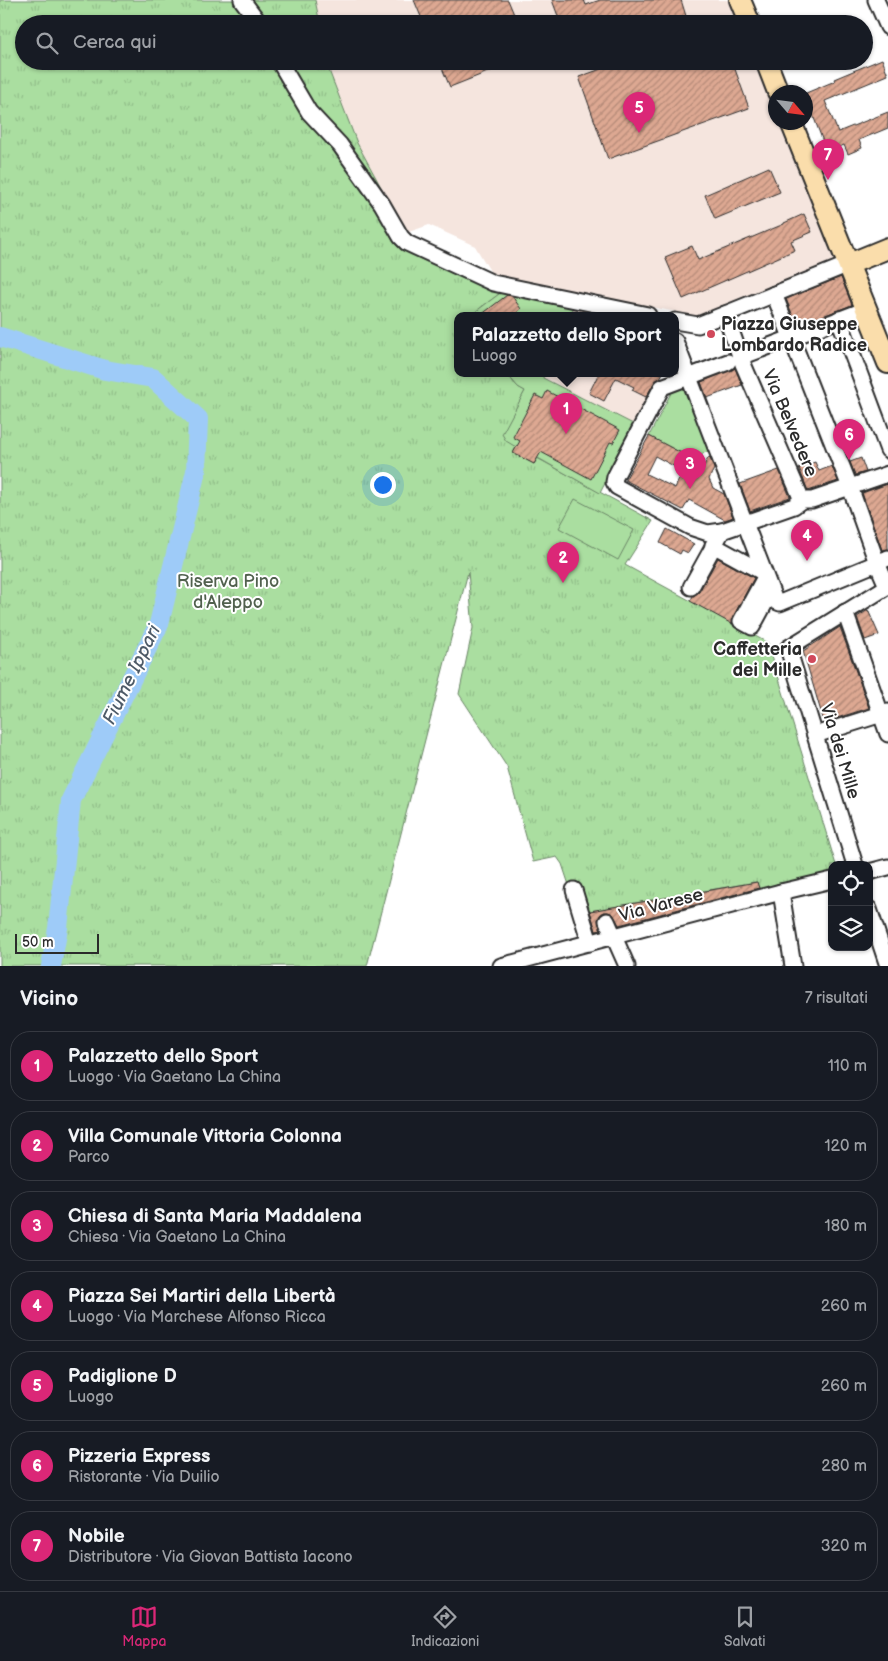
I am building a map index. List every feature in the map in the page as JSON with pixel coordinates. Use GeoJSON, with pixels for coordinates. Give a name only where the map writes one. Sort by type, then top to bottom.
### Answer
{"type":"FeatureCollection","features":[{"type":"Feature","properties":{"kind":"main road"},"geometry":{"type":"LineString","coordinates":[[740,0],[746,15]]}},
{"type":"Feature","properties":{"kind":"main road"},"geometry":{"type":"LineString","coordinates":[[769,70],[775,85]]}},
{"type":"Feature","properties":{"kind":"main road"},"geometry":{"type":"LineString","coordinates":[[794,130],[888,363]]}},
{"type":"Feature","properties":{"kind":"main road"},"geometry":{"type":"LineString","coordinates":[[849,264],[888,248]]}},
{"type":"Feature","properties":{"kind":"street"},"geometry":{"type":"LineString","coordinates":[[242,0],[253,15]]}},
{"type":"Feature","properties":{"kind":"street"},"geometry":{"type":"LineString","coordinates":[[879,1],[888,26]]}},
{"type":"Feature","properties":{"kind":"street"},"geometry":{"type":"LineString","coordinates":[[284,70],[309,112],[340,145],[382,204],[401,237],[407,243],[493,283],[633,312]]}},
{"type":"Feature","properties":{"kind":"street"},"geometry":{"type":"LineString","coordinates":[[679,322],[698,325],[849,264]]}},
{"type":"Feature","properties":{"kind":"street"},"geometry":{"type":"LineString","coordinates":[[774,294],[883,560],[887,586],[847,616],[885,713],[888,734]]}},
{"type":"Feature","properties":{"kind":"street"},"geometry":{"type":"LineString","coordinates":[[765,575],[708,532],[698,530],[615,486],[615,477],[662,387],[683,378],[742,359],[867,309]]}},
{"type":"Feature","properties":{"kind":"street","name":"Via Belvedere"},"geometry":{"type":"LineString","coordinates":[[731,312],[742,359],[802,498]]}},
{"type":"Feature","properties":{"kind":"street"},"geometry":{"type":"LineString","coordinates":[[839,319],[888,450]]}},
{"type":"Feature","properties":{"kind":"street"},"geometry":{"type":"LineString","coordinates":[[679,364],[683,378],[775,601],[780,602],[883,560]]}},
{"type":"Feature","properties":{"kind":"street"},"geometry":{"type":"LineString","coordinates":[[691,587],[717,539],[743,520],[794,506],[802,498],[812,500],[851,484],[888,474]]}},
{"type":"Feature","properties":{"kind":"street"},"geometry":{"type":"LineString","coordinates":[[717,539],[734,548],[754,548]]}},
{"type":"Feature","properties":{"kind":"street"},"geometry":{"type":"LineString","coordinates":[[765,575],[741,622],[752,627],[771,592]]}},
{"type":"Feature","properties":{"kind":"street","name":"Via dei Mille"},"geometry":{"type":"LineString","coordinates":[[847,616],[788,648],[854,861]]}},
{"type":"Feature","properties":{"kind":"street"},"geometry":{"type":"LineString","coordinates":[[816,735],[885,713]]}},
{"type":"Feature","properties":{"kind":"street"},"geometry":{"type":"LineString","coordinates":[[873,871],[888,867]]}},
{"type":"Feature","properties":{"kind":"street","name":"Via Varese"},"geometry":{"type":"LineString","coordinates":[[501,966],[828,881]]}},
{"type":"Feature","properties":{"kind":"street"},"geometry":{"type":"LineString","coordinates":[[574,890],[590,943]]}},
{"type":"Feature","properties":{"kind":"street"},"geometry":{"type":"LineString","coordinates":[[781,892],[794,966]]}},
{"type":"Feature","properties":{"kind":"street"},"geometry":{"type":"LineString","coordinates":[[607,921],[627,966]]}},
{"type":"Feature","properties":{"kind":"street"},"geometry":{"type":"LineString","coordinates":[[873,921],[888,966]]}},
{"type":"Feature","properties":{"kind":"shaded area"},"geometry":{"type":"Polygon","coordinates":[[[315,0],[733,0],[739,15],[318,15],[315,0]]]}},
{"type":"Feature","properties":{"kind":"shaded area"},"geometry":{"type":"Polygon","coordinates":[[[329,70],[761,70],[768,88],[768,130],[785,130],[840,258],[697,316],[493,276],[475,246],[429,225],[406,233],[357,143],[329,70]]]}},
{"type":"Feature","properties":{"kind":"shaded area"},"geometry":{"type":"Polygon","coordinates":[[[574,307],[600,312],[572,312],[574,307]]]}},
{"type":"Feature","properties":{"kind":"shaded area"},"geometry":{"type":"Polygon","coordinates":[[[542,377],[661,377],[635,425],[542,377]]]}},
{"type":"Feature","properties":{"kind":"green space","name":"Riserva Pino d'Aleppo"},"geometry":{"type":"Polygon","coordinates":[[[0,0],[315,0],[318,15],[15,15],[15,70],[329,70],[357,143],[406,233],[400,248],[481,284],[503,291],[475,312],[454,312],[454,377],[509,377],[518,387],[525,391],[503,434],[537,458],[653,521],[625,565],[768,643],[835,861],[828,861],[828,874],[760,892],[756,882],[584,912],[576,882],[569,885],[562,864],[557,857],[533,862],[507,767],[459,694],[473,628],[468,572],[367,966],[0,966],[0,0]]]}},
{"type":"Feature","properties":{"kind":"green space"},"geometry":{"type":"Polygon","coordinates":[[[503,291],[574,307],[572,312],[475,312],[503,291]]]}},
{"type":"Feature","properties":{"kind":"green space"},"geometry":{"type":"Polygon","coordinates":[[[509,377],[543,377],[635,425],[600,493],[538,458],[534,464],[513,453],[516,447],[506,441],[502,434],[525,391],[518,387],[509,377]]]}},
{"type":"Feature","properties":{"kind":"green space"},"geometry":{"type":"Polygon","coordinates":[[[686,386],[711,451],[703,453],[698,462],[649,436],[672,391],[686,386]]]}},
{"type":"Feature","properties":{"kind":"green space"},"geometry":{"type":"Polygon","coordinates":[[[575,499],[634,530],[618,560],[559,528],[575,499]]]}},
{"type":"Feature","properties":{"kind":"building"},"geometry":{"type":"Polygon","coordinates":[[[414,0],[508,0],[514,15],[420,15],[414,0]]]}},
{"type":"Feature","properties":{"kind":"building"},"geometry":{"type":"Polygon","coordinates":[[[552,0],[584,0],[586,5],[600,0],[681,0],[686,15],[558,15],[552,0]]]}},
{"type":"Feature","properties":{"kind":"building"},"geometry":{"type":"Polygon","coordinates":[[[882,59],[888,75],[825,101],[838,132],[888,112],[888,128],[859,140],[862,148],[848,154],[844,145],[827,152],[813,115],[813,90],[856,70],[873,70],[873,63],[882,59]]]}},
{"type":"Feature","properties":{"kind":"building"},"geometry":{"type":"Polygon","coordinates":[[[443,70],[493,70],[450,87],[443,70]]]}},
{"type":"Feature","properties":{"kind":"building"},"geometry":{"type":"Polygon","coordinates":[[[598,70],[735,70],[749,108],[608,159],[579,77],[598,70]]]}},
{"type":"Feature","properties":{"kind":"building"},"geometry":{"type":"Polygon","coordinates":[[[769,167],[780,192],[715,219],[705,195],[769,167]]]}},
{"type":"Feature","properties":{"kind":"building"},"geometry":{"type":"Polygon","coordinates":[[[804,214],[812,232],[791,241],[795,250],[683,299],[665,257],[692,246],[698,260],[804,214]]]}},
{"type":"Feature","properties":{"kind":"building"},"geometry":{"type":"Polygon","coordinates":[[[841,277],[852,305],[797,326],[786,299],[841,277]]]}},
{"type":"Feature","properties":{"kind":"building"},"geometry":{"type":"Polygon","coordinates":[[[507,295],[512,296],[521,309],[518,312],[485,312],[507,295]]]}},
{"type":"Feature","properties":{"kind":"building"},"geometry":{"type":"Polygon","coordinates":[[[735,368],[742,385],[707,398],[701,382],[735,368]]]}},
{"type":"Feature","properties":{"kind":"building"},"geometry":{"type":"Polygon","coordinates":[[[597,377],[661,377],[654,383],[646,397],[632,390],[634,387],[616,378],[604,401],[589,393],[597,377]]]}},
{"type":"Feature","properties":{"kind":"building"},"geometry":{"type":"Polygon","coordinates":[[[547,391],[620,430],[613,443],[610,442],[591,479],[541,452],[534,464],[513,453],[520,441],[513,437],[535,395],[543,399],[547,391]]]}},
{"type":"Feature","properties":{"kind":"building"},"geometry":{"type":"Polygon","coordinates":[[[649,436],[704,465],[709,457],[714,469],[709,479],[713,488],[724,494],[733,517],[725,520],[689,500],[683,510],[625,480],[649,436]],[[655,456],[646,474],[675,488],[683,471],[655,456]]]}},
{"type":"Feature","properties":{"kind":"building"},"geometry":{"type":"Polygon","coordinates":[[[861,458],[866,472],[855,475],[850,462],[861,458]]]}},
{"type":"Feature","properties":{"kind":"building"},"geometry":{"type":"Polygon","coordinates":[[[815,462],[819,471],[832,466],[838,481],[808,491],[799,468],[815,462]]]}},
{"type":"Feature","properties":{"kind":"building"},"geometry":{"type":"Polygon","coordinates":[[[779,470],[790,497],[750,511],[740,484],[779,470]]]}},
{"type":"Feature","properties":{"kind":"building"},"geometry":{"type":"Polygon","coordinates":[[[888,484],[888,549],[882,550],[862,493],[888,484]]]}},
{"type":"Feature","properties":{"kind":"building"},"geometry":{"type":"Polygon","coordinates":[[[667,529],[694,544],[688,553],[682,550],[680,554],[660,543],[667,529]]]}},
{"type":"Feature","properties":{"kind":"building"},"geometry":{"type":"Polygon","coordinates":[[[718,558],[754,578],[733,617],[732,624],[690,601],[699,592],[718,558]]]}},
{"type":"Feature","properties":{"kind":"building"},"geometry":{"type":"Polygon","coordinates":[[[868,610],[879,635],[865,640],[857,617],[868,610]]]}},
{"type":"Feature","properties":{"kind":"building"},"geometry":{"type":"Polygon","coordinates":[[[840,627],[869,708],[824,722],[803,651],[840,627]]]}},
{"type":"Feature","properties":{"kind":"building"},"geometry":{"type":"Polygon","coordinates":[[[757,882],[759,888],[619,925],[613,914],[604,912],[598,920],[601,930],[596,931],[590,911],[757,882]]]}},
{"type":"Feature","properties":{"kind":"waterway","name":"Fiume Ippari"},"geometry":{"type":"LineString","coordinates":[[0,337],[105,370],[153,378],[198,419],[196,471],[159,624],[71,800],[58,928],[51,966]]}},
{"type":"Feature","properties":{"kind":"place","name":"Padiglione D"},"geometry":{"type":"Point","coordinates":[639,133]}},
{"type":"Feature","properties":{"kind":"place","name":"Nobile"},"geometry":{"type":"Point","coordinates":[828,180]}},
{"type":"Feature","properties":{"kind":"place","name":"Piazza Giuseppe Lombardo Radice"},"geometry":{"type":"Point","coordinates":[711,334]}},
{"type":"Feature","properties":{"kind":"place","name":"Palazzetto dello Sport"},"geometry":{"type":"Point","coordinates":[566,434]}},
{"type":"Feature","properties":{"kind":"place","name":"Pizzeria Express"},"geometry":{"type":"Point","coordinates":[849,460]}},
{"type":"Feature","properties":{"kind":"place","name":"Chiesa di Santa Maria Maddalena"},"geometry":{"type":"Point","coordinates":[690,489]}},
{"type":"Feature","properties":{"kind":"place","name":"Piazza Sei Martiri della Libertà"},"geometry":{"type":"Point","coordinates":[807,561]}},
{"type":"Feature","properties":{"kind":"place","name":"Villa Comunale Vittoria Colonna"},"geometry":{"type":"Point","coordinates":[563,583]}},
{"type":"Feature","properties":{"kind":"place","name":"Caffetteria dei Mille"},"geometry":{"type":"Point","coordinates":[812,659]}}]}
